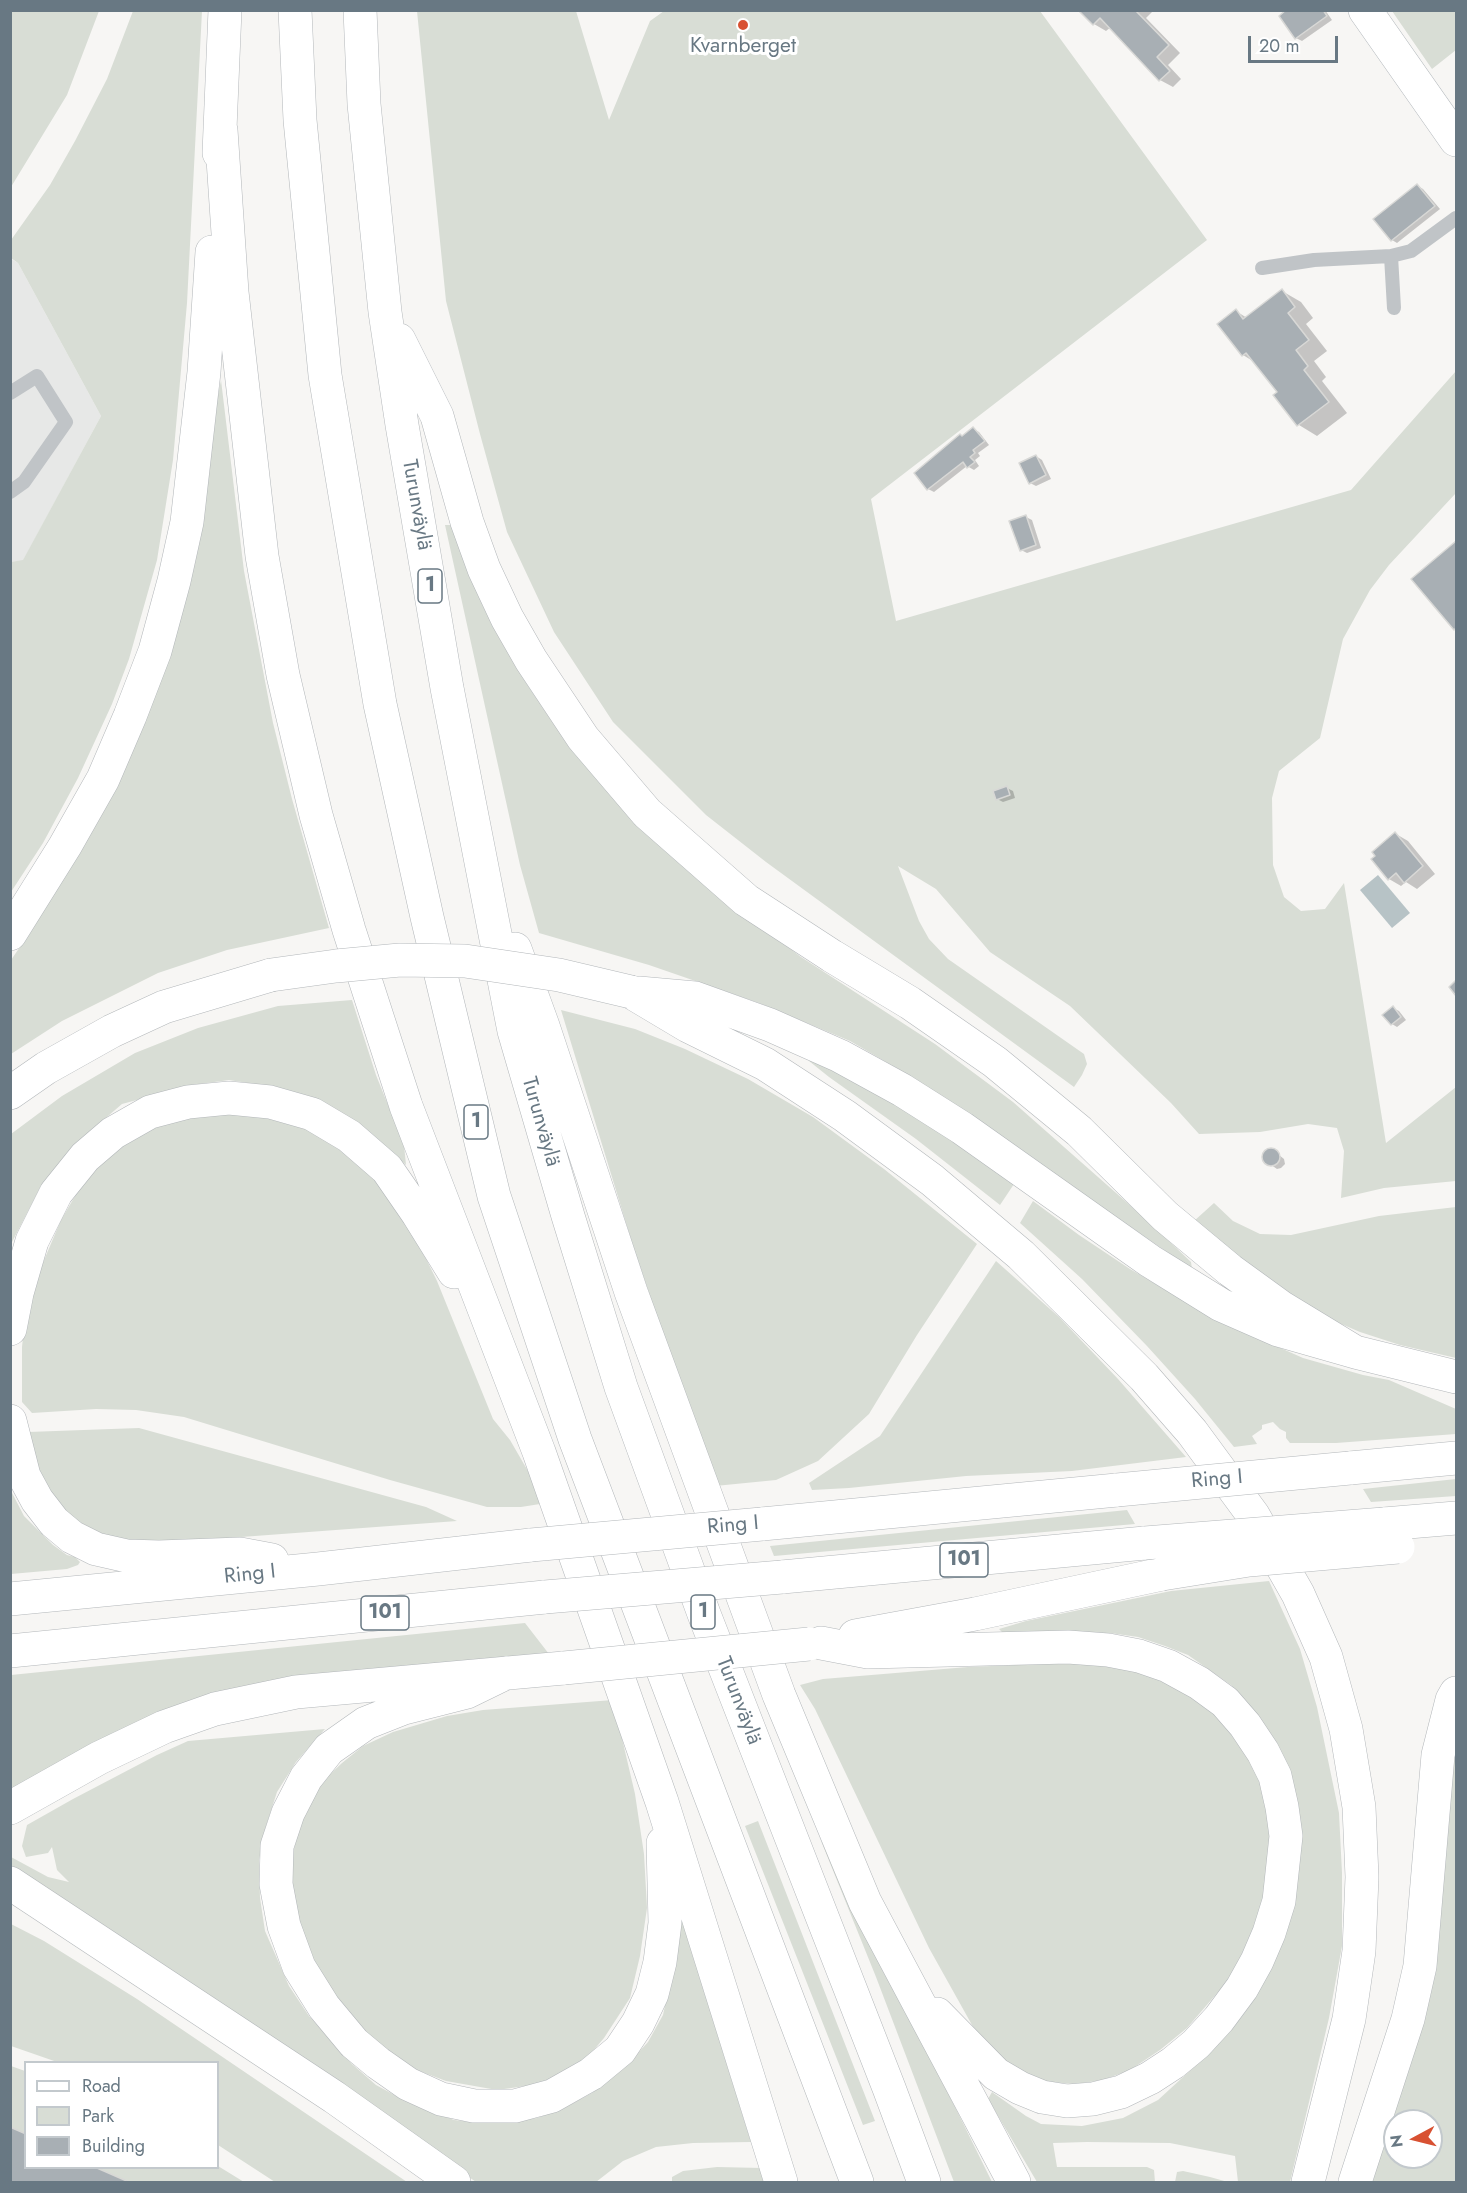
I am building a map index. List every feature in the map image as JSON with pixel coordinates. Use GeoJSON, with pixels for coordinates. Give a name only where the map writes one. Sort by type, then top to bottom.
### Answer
{"type":"FeatureCollection","features":[{"type":"Feature","properties":{"kind":"main road"},"geometry":{"type":"LineString","coordinates":[[10,934],[65,846],[103,779],[155,651],[174,581],[187,522],[198,441],[221,130],[225,10]]}},
{"type":"Feature","properties":{"kind":"main road","name":"1"},"geometry":{"type":"LineString","coordinates":[[294,10],[300,120],[325,375],[372,657],[380,704],[427,917],[494,1196],[575,1439],[857,2182]]}},
{"type":"Feature","properties":{"kind":"main road","name":"Turunväylä"},"geometry":{"type":"LineString","coordinates":[[360,10],[364,104],[385,312],[402,425],[447,688],[514,1031],[621,1387],[704,1614],[924,2182]]}},
{"type":"Feature","properties":{"kind":"main road"},"geometry":{"type":"LineString","coordinates":[[1365,10],[1456,140]]}},
{"type":"Feature","properties":{"kind":"main road"},"geometry":{"type":"LineString","coordinates":[[221,130],[232,292],[262,556],[283,675],[316,815],[349,930],[406,1106],[539,1452],[662,1802],[781,2182]]}},
{"type":"Feature","properties":{"kind":"main road"},"geometry":{"type":"LineString","coordinates":[[385,312],[437,416],[467,522],[484,569],[507,618],[531,660],[583,738],[647,813],[746,900],[910,1003],[995,1062],[1079,1131],[1165,1216],[1230,1270],[1281,1307],[1354,1353]]}},
{"type":"Feature","properties":{"kind":"main road"},"geometry":{"type":"LineString","coordinates":[[482,860],[543,1026],[631,1292],[779,1695],[865,1902],[1014,2182]]}},
{"type":"Feature","properties":{"kind":"main road"},"geometry":{"type":"LineString","coordinates":[[10,1093],[46,1068],[122,1026],[164,1007],[271,975],[400,960],[465,960],[559,975],[631,992],[695,998],[770,1025],[840,1056],[902,1090],[962,1128],[1150,1261],[1221,1305],[1278,1330],[1354,1353],[1456,1377]]}},
{"type":"Feature","properties":{"kind":"main road"},"geometry":{"type":"LineString","coordinates":[[631,992],[688,1026],[765,1064],[845,1116],[932,1180],[1021,1255],[1144,1377],[1192,1432],[1252,1515],[1298,1594],[1326,1658],[1346,1729],[1359,1807],[1362,1877],[1359,1951],[1349,2019],[1308,2182]]}},
{"type":"Feature","properties":{"kind":"main road"},"geometry":{"type":"LineString","coordinates":[[10,1329],[17,1293],[32,1241],[56,1193],[85,1157],[113,1133],[150,1112],[188,1102],[229,1098],[270,1102],[312,1114],[349,1136],[387,1169],[418,1214],[449,1266],[482,1306]]}},
{"type":"Feature","properties":{"kind":"main road"},"geometry":{"type":"LineString","coordinates":[[10,1421],[24,1476],[37,1500],[54,1522],[72,1537],[96,1549],[127,1556],[240,1554],[318,1569]]}},
{"type":"Feature","properties":{"kind":"main road","name":"Ring I"},"geometry":{"type":"LineString","coordinates":[[10,1599],[318,1569],[531,1545],[1456,1458]]}},
{"type":"Feature","properties":{"kind":"main road","name":"101"},"geometry":{"type":"LineString","coordinates":[[10,1651],[545,1598],[1145,1543],[1391,1535],[1456,1518]]}},
{"type":"Feature","properties":{"kind":"main road"},"geometry":{"type":"LineString","coordinates":[[13,1807],[99,1758],[164,1727],[215,1709],[296,1692],[815,1643],[975,1614],[1162,1574],[1391,1535],[1456,1528]]}},
{"type":"Feature","properties":{"kind":"main road"},"geometry":{"type":"LineString","coordinates":[[815,1643],[868,1652],[1068,1647],[1108,1650],[1139,1656],[1168,1666],[1199,1683],[1225,1702],[1245,1725],[1263,1752],[1275,1776],[1286,1836],[1279,1901],[1265,1942],[1242,1988],[1219,2019],[1196,2044],[1150,2078],[1121,2092],[1094,2099],[1067,2102],[1042,2097],[996,2074],[912,1990]]}},
{"type":"Feature","properties":{"kind":"main road"},"geometry":{"type":"LineString","coordinates":[[506,1673],[467,1692],[404,1708],[366,1723],[329,1749],[306,1778],[288,1813],[277,1846],[276,1884],[284,1926],[299,1967],[324,2007],[354,2043],[408,2084],[441,2099],[474,2106],[515,2106],[552,2096],[591,2074],[620,2050],[638,2023],[652,1994],[660,1962],[665,1923],[662,1802]]}},
{"type":"Feature","properties":{"kind":"main road"},"geometry":{"type":"LineString","coordinates":[[1355,2182],[1408,2019],[1420,1966],[1438,1755],[1452,1700],[1456,1693]]}},
{"type":"Feature","properties":{"kind":"main road"},"geometry":{"type":"LineString","coordinates":[[10,1883],[334,2097],[454,2182]]}},
{"type":"Feature","properties":{"kind":"main road"},"geometry":{"type":"LineString","coordinates":[[10,1900],[134,1966]]}},
{"type":"Feature","properties":{"kind":"lane"},"geometry":{"type":"LineString","coordinates":[[1262,268],[1314,260],[1391,256],[1411,251],[1456,218]]}},
{"type":"Feature","properties":{"kind":"lane"},"geometry":{"type":"LineString","coordinates":[[1391,256],[1394,308]]}},
{"type":"Feature","properties":{"kind":"lane"},"geometry":{"type":"LineString","coordinates":[[10,393],[37,376],[66,422],[24,482],[10,492]]}},
{"type":"Feature","properties":{"kind":"shaded area"},"geometry":{"type":"Polygon","coordinates":[[[10,258],[18,263],[101,416],[23,561],[11,562],[10,258]]]}},
{"type":"Feature","properties":{"kind":"shaded area"},"geometry":{"type":"Polygon","coordinates":[[[1378,875],[1410,913],[1392,928],[1360,890],[1378,875]]]}},
{"type":"Feature","properties":{"kind":"green space"},"geometry":{"type":"Polygon","coordinates":[[[11,10],[99,11],[67,95],[11,187],[11,10]]]}},
{"type":"Feature","properties":{"kind":"green space"},"geometry":{"type":"Polygon","coordinates":[[[133,11],[202,11],[187,303],[173,460],[157,560],[129,659],[112,704],[78,778],[43,843],[11,892],[11,562],[23,560],[101,416],[18,263],[11,258],[11,240],[50,185],[75,141],[107,79],[133,11]]]}},
{"type":"Feature","properties":{"kind":"green space"},"geometry":{"type":"Polygon","coordinates":[[[417,11],[576,11],[609,120],[650,21],[664,11],[1040,11],[1207,240],[871,499],[896,621],[1351,490],[1456,371],[1456,493],[1389,565],[1370,590],[1343,639],[1320,738],[1279,771],[1272,798],[1273,865],[1284,897],[1301,911],[1325,909],[1344,883],[1386,1143],[1456,1087],[1456,1181],[1384,1188],[1341,1198],[1344,1151],[1337,1128],[1308,1124],[1260,1132],[1199,1134],[1171,1103],[1070,1006],[990,952],[936,889],[898,866],[919,921],[929,939],[948,959],[1084,1054],[1087,1064],[1074,1087],[766,862],[706,815],[613,722],[554,632],[507,532],[446,301],[417,11]]]}},
{"type":"Feature","properties":{"kind":"green space"},"geometry":{"type":"Polygon","coordinates":[[[1392,11],[1456,11],[1456,50],[1432,69],[1392,11]]]}},
{"type":"Feature","properties":{"kind":"green space"},"geometry":{"type":"Polygon","coordinates":[[[221,380],[244,571],[273,723],[329,928],[227,950],[158,973],[62,1021],[11,1054],[11,960],[33,928],[187,592],[205,508],[221,380]]]}},
{"type":"Feature","properties":{"kind":"green space"},"geometry":{"type":"Polygon","coordinates":[[[445,525],[453,525],[483,606],[527,684],[573,752],[627,813],[685,868],[801,957],[935,1044],[1013,1102],[1149,1222],[1191,1262],[1192,1269],[912,1077],[850,1041],[759,1003],[649,965],[539,933],[520,865],[445,525]]]}},
{"type":"Feature","properties":{"kind":"green space"},"geometry":{"type":"Polygon","coordinates":[[[352,1000],[376,1075],[404,1145],[406,1165],[359,1123],[321,1101],[273,1087],[229,1080],[192,1085],[122,1104],[72,1147],[41,1186],[11,1244],[11,1134],[62,1096],[135,1053],[198,1028],[278,1006],[352,1000]]]}},
{"type":"Feature","properties":{"kind":"green space"},"geometry":{"type":"Polygon","coordinates":[[[561,1010],[635,1029],[685,1049],[748,1079],[813,1117],[884,1169],[977,1244],[917,1335],[869,1414],[818,1461],[776,1480],[715,1486],[633,1246],[561,1010]]]}},
{"type":"Feature","properties":{"kind":"green space"},"geometry":{"type":"Polygon","coordinates":[[[810,1059],[861,1084],[923,1120],[1014,1184],[1000,1205],[916,1139],[829,1077],[809,1061],[810,1059]]]}},
{"type":"Feature","properties":{"kind":"green space"},"geometry":{"type":"Polygon","coordinates":[[[223,1111],[299,1121],[337,1143],[375,1175],[402,1210],[437,1281],[493,1419],[510,1440],[532,1478],[540,1504],[521,1507],[487,1507],[184,1417],[136,1410],[96,1409],[32,1413],[22,1402],[22,1347],[26,1309],[61,1220],[88,1174],[117,1147],[153,1125],[223,1111]]]}},
{"type":"Feature","properties":{"kind":"green space"},"geometry":{"type":"Polygon","coordinates":[[[1033,1201],[1130,1269],[1186,1302],[1249,1334],[1303,1358],[1389,1380],[1456,1409],[1456,1434],[1336,1443],[1290,1443],[1286,1438],[1286,1432],[1273,1422],[1262,1425],[1262,1429],[1252,1436],[1257,1444],[1234,1447],[1147,1346],[1082,1279],[1020,1223],[1033,1201]]]}},
{"type":"Feature","properties":{"kind":"green space"},"geometry":{"type":"Polygon","coordinates":[[[1214,1203],[1233,1221],[1260,1234],[1291,1235],[1379,1216],[1456,1207],[1456,1358],[1400,1345],[1360,1332],[1332,1320],[1277,1289],[1194,1221],[1214,1203]]]}},
{"type":"Feature","properties":{"kind":"green space"},"geometry":{"type":"Polygon","coordinates":[[[996,1261],[1059,1317],[1118,1379],[1186,1457],[1072,1471],[966,1476],[812,1490],[809,1483],[880,1436],[996,1261]]]}},
{"type":"Feature","properties":{"kind":"green space"},"geometry":{"type":"Polygon","coordinates":[[[139,1428],[426,1507],[457,1521],[147,1544],[95,1534],[63,1512],[38,1472],[28,1432],[139,1428]]]}},
{"type":"Feature","properties":{"kind":"green space"},"geometry":{"type":"Polygon","coordinates":[[[1456,1479],[1456,1496],[1371,1502],[1363,1489],[1456,1479]]]}},
{"type":"Feature","properties":{"kind":"green space"},"geometry":{"type":"Polygon","coordinates":[[[10,1489],[24,1516],[53,1545],[67,1555],[75,1557],[80,1562],[78,1565],[67,1569],[11,1574],[10,1489]]]}},
{"type":"Feature","properties":{"kind":"green space"},"geometry":{"type":"Polygon","coordinates":[[[1127,1510],[1135,1524],[774,1556],[770,1546],[1127,1510]]]}},
{"type":"Feature","properties":{"kind":"green space"},"geometry":{"type":"Polygon","coordinates":[[[1269,1581],[1300,1649],[1317,1707],[1339,1813],[1342,1873],[1342,1946],[1329,2018],[1290,2182],[1238,2182],[1235,2156],[1170,2143],[1087,2142],[1053,2143],[1057,2167],[1147,2167],[1154,2170],[1155,2182],[1037,2182],[988,2099],[992,2092],[1041,2124],[1082,2126],[1123,2118],[1158,2100],[1206,2056],[1229,2033],[1250,2005],[1268,1975],[1271,1735],[1251,1707],[1231,1685],[1188,1655],[1165,1646],[1138,1637],[1110,1633],[1002,1632],[999,1629],[1026,1621],[1171,1591],[1269,1581]]]}},
{"type":"Feature","properties":{"kind":"green space"},"geometry":{"type":"Polygon","coordinates":[[[525,1623],[549,1654],[338,1675],[11,1791],[11,1675],[525,1623]]]}},
{"type":"Feature","properties":{"kind":"green space"},"geometry":{"type":"Polygon","coordinates":[[[1108,1661],[1150,1670],[1206,1700],[1262,1768],[1272,1833],[1265,1893],[1249,1946],[1231,1977],[1187,2028],[1130,2070],[1103,2080],[1076,2084],[1049,2082],[1026,2074],[988,2048],[972,2025],[929,1948],[815,1709],[800,1685],[823,1679],[968,1667],[1108,1661]]]}},
{"type":"Feature","properties":{"kind":"green space"},"geometry":{"type":"Polygon","coordinates":[[[613,1700],[635,1794],[644,1854],[647,1908],[640,1956],[630,1998],[604,2038],[581,2065],[540,2084],[497,2090],[446,2081],[406,2066],[367,2035],[336,2000],[306,1948],[290,1899],[290,1867],[298,1831],[308,1804],[324,1780],[342,1763],[363,1746],[393,1732],[447,1716],[483,1710],[613,1700]]]}},
{"type":"Feature","properties":{"kind":"green space"},"geometry":{"type":"Polygon","coordinates":[[[325,1729],[296,1762],[277,1792],[266,1826],[259,1860],[260,1898],[265,1931],[289,1986],[309,2016],[352,2064],[376,2085],[400,2098],[454,2120],[482,2123],[508,2122],[537,2118],[564,2108],[592,2093],[625,2067],[648,2042],[663,2015],[678,1923],[682,1920],[751,2142],[693,2143],[656,2147],[623,2161],[596,2182],[476,2182],[254,2025],[11,1874],[11,1857],[48,1877],[69,1882],[57,1870],[52,1847],[48,1853],[26,1857],[22,1846],[27,1825],[157,1755],[188,1741],[325,1729]]]}},
{"type":"Feature","properties":{"kind":"green space"},"geometry":{"type":"Polygon","coordinates":[[[1456,1737],[1456,2182],[1365,2182],[1443,1842],[1456,1737]]]}},
{"type":"Feature","properties":{"kind":"green space"},"geometry":{"type":"Polygon","coordinates":[[[758,1821],[875,2121],[863,2125],[745,1826],[758,1821]]]}},
{"type":"Feature","properties":{"kind":"green space"},"geometry":{"type":"Polygon","coordinates":[[[819,1836],[870,1943],[920,2036],[992,2182],[954,2182],[876,1977],[819,1836]]]}},
{"type":"Feature","properties":{"kind":"green space"},"geometry":{"type":"Polygon","coordinates":[[[11,1924],[44,1941],[137,1999],[407,2182],[275,2182],[219,2146],[219,2061],[54,2061],[11,2046],[11,1924]]]}},
{"type":"Feature","properties":{"kind":"green space"},"geometry":{"type":"Polygon","coordinates":[[[11,2066],[24,2071],[24,2134],[11,2127],[11,2066]]]}},
{"type":"Feature","properties":{"kind":"green space"},"geometry":{"type":"Polygon","coordinates":[[[219,2167],[244,2182],[129,2182],[99,2169],[219,2169],[219,2167]]]}},
{"type":"Feature","properties":{"kind":"green space"},"geometry":{"type":"Polygon","coordinates":[[[717,2167],[762,2168],[765,2182],[672,2182],[672,2177],[683,2171],[717,2167]]]}},
{"type":"Feature","properties":{"kind":"green space"},"geometry":{"type":"Polygon","coordinates":[[[1183,2171],[1228,2182],[1175,2182],[1177,2172],[1183,2171]]]}},
{"type":"Feature","properties":{"kind":"building"},"geometry":{"type":"Polygon","coordinates":[[[1078,10],[1135,10],[1169,45],[1157,57],[1170,71],[1159,81],[1100,18],[1093,25],[1078,10]]]}},
{"type":"Feature","properties":{"kind":"building"},"geometry":{"type":"Polygon","coordinates":[[[1286,10],[1323,10],[1327,16],[1295,39],[1279,16],[1286,10]]]}},
{"type":"Feature","properties":{"kind":"building"},"geometry":{"type":"Polygon","coordinates":[[[1417,184],[1435,206],[1391,241],[1373,219],[1417,184]]]}},
{"type":"Feature","properties":{"kind":"building"},"geometry":{"type":"Polygon","coordinates":[[[1282,289],[1295,307],[1288,313],[1309,340],[1296,350],[1308,366],[1304,370],[1329,402],[1297,426],[1273,395],[1277,392],[1246,353],[1242,356],[1217,324],[1236,309],[1243,319],[1282,289]]]}},
{"type":"Feature","properties":{"kind":"building"},"geometry":{"type":"Polygon","coordinates":[[[973,427],[985,441],[973,450],[975,453],[970,457],[975,462],[967,468],[963,462],[927,490],[914,473],[960,434],[962,436],[973,427]]]}},
{"type":"Feature","properties":{"kind":"building"},"geometry":{"type":"Polygon","coordinates":[[[1036,455],[1046,475],[1029,484],[1019,463],[1036,455]]]}},
{"type":"Feature","properties":{"kind":"building"},"geometry":{"type":"Polygon","coordinates":[[[1026,515],[1036,545],[1020,551],[1009,521],[1026,515]]]}},
{"type":"Feature","properties":{"kind":"building"},"geometry":{"type":"Polygon","coordinates":[[[1456,541],[1456,628],[1454,630],[1411,579],[1456,541]]]}},
{"type":"Feature","properties":{"kind":"building"},"geometry":{"type":"Polygon","coordinates":[[[1007,786],[1010,795],[996,800],[993,791],[1007,786]]]}},
{"type":"Feature","properties":{"kind":"building"},"geometry":{"type":"Polygon","coordinates":[[[1395,832],[1423,866],[1404,883],[1396,873],[1388,880],[1371,859],[1375,856],[1372,852],[1395,832]]]}},
{"type":"Feature","properties":{"kind":"building"},"geometry":{"type":"Polygon","coordinates":[[[1456,980],[1456,996],[1449,987],[1456,980]]]}},
{"type":"Feature","properties":{"kind":"building"},"geometry":{"type":"Polygon","coordinates":[[[1393,1006],[1401,1017],[1391,1025],[1382,1015],[1393,1006]]]}},
{"type":"Feature","properties":{"kind":"building"},"geometry":{"type":"Polygon","coordinates":[[[1271,1148],[1277,1151],[1280,1157],[1277,1163],[1271,1166],[1265,1163],[1262,1157],[1265,1151],[1271,1148]]]}},
{"type":"Feature","properties":{"kind":"building"},"geometry":{"type":"Polygon","coordinates":[[[10,2127],[24,2133],[24,2169],[99,2169],[129,2182],[10,2182],[10,2127]]]}},
{"type":"Feature","properties":{"kind":"place","name":"Kvarnberget"},"geometry":{"type":"Point","coordinates":[743,25]}}]}
